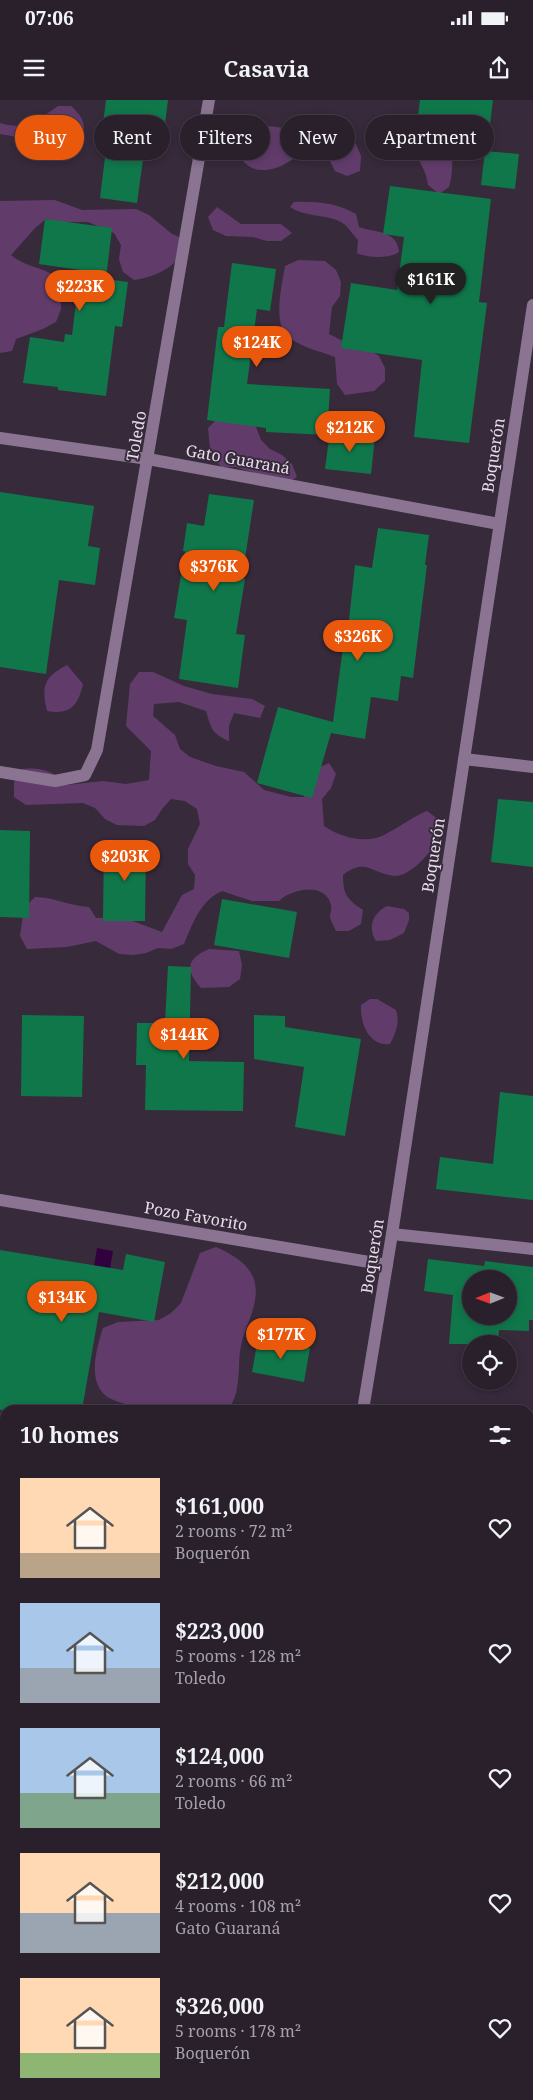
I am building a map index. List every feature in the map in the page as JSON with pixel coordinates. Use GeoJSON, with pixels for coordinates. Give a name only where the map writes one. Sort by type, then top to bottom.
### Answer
{"type":"FeatureCollection","features":[{"type":"Feature","properties":{"kind":"street","name":"Toledo"},"geometry":{"type":"LineString","coordinates":[[0,772],[55,781],[85,775],[97,750],[209,100]]}},
{"type":"Feature","properties":{"kind":"street","name":"Boquerón"},"geometry":{"type":"LineString","coordinates":[[364,1405],[392,1234],[533,306]]}},
{"type":"Feature","properties":{"kind":"street","name":"Gato Guaraná"},"geometry":{"type":"LineString","coordinates":[[0,438],[148,459],[499,524]]}},
{"type":"Feature","properties":{"kind":"street"},"geometry":{"type":"LineString","coordinates":[[464,759],[533,767]]}},
{"type":"Feature","properties":{"kind":"street","name":"Pozo Favorito"},"geometry":{"type":"LineString","coordinates":[[0,1200],[387,1265]]}},
{"type":"Feature","properties":{"kind":"street"},"geometry":{"type":"LineString","coordinates":[[392,1234],[533,1249]]}},
{"type":"Feature","properties":{"kind":"shaded area"},"geometry":{"type":"Polygon","coordinates":[[[58,106],[71,106],[79,115],[44,115],[58,106]]]}},
{"type":"Feature","properties":{"kind":"shaded area"},"geometry":{"type":"Polygon","coordinates":[[[0,123],[15,126],[15,137],[0,134],[0,123]]]}},
{"type":"Feature","properties":{"kind":"shaded area"},"geometry":{"type":"Polygon","coordinates":[[[270,126],[280,128],[280,160],[292,160],[282,166],[263,170],[248,166],[242,160],[270,160],[270,126]]]}},
{"type":"Feature","properties":{"kind":"shaded area"},"geometry":{"type":"Polygon","coordinates":[[[356,144],[361,156],[360,171],[347,176],[335,171],[330,160],[355,160],[356,144]]]}},
{"type":"Feature","properties":{"kind":"shaded area"},"geometry":{"type":"Polygon","coordinates":[[[419,160],[452,160],[449,187],[439,194],[428,185],[419,160]]]}},
{"type":"Feature","properties":{"kind":"shaded area"},"geometry":{"type":"Polygon","coordinates":[[[55,200],[82,210],[136,209],[149,215],[172,234],[184,239],[182,252],[172,265],[166,269],[134,280],[123,272],[119,259],[121,245],[114,233],[88,222],[60,222],[46,219],[35,228],[11,255],[17,260],[55,275],[61,280],[61,309],[56,322],[16,339],[12,351],[0,353],[0,201],[55,200]]]}},
{"type":"Feature","properties":{"kind":"shaded area"},"geometry":{"type":"Polygon","coordinates":[[[294,202],[326,204],[349,210],[356,214],[359,227],[390,236],[397,245],[399,252],[390,256],[378,257],[357,253],[358,240],[344,224],[333,219],[296,210],[290,207],[294,202]]]}},
{"type":"Feature","properties":{"kind":"shaded area"},"geometry":{"type":"Polygon","coordinates":[[[217,207],[241,224],[281,224],[292,233],[281,241],[226,236],[213,230],[208,217],[217,207]]]}},
{"type":"Feature","properties":{"kind":"shaded area"},"geometry":{"type":"Polygon","coordinates":[[[298,260],[325,261],[336,270],[341,282],[340,296],[332,307],[329,334],[355,347],[367,348],[379,356],[385,368],[385,381],[374,391],[345,395],[337,384],[335,357],[301,345],[289,338],[285,333],[279,310],[285,266],[298,260]]]}},
{"type":"Feature","properties":{"kind":"shaded area"},"geometry":{"type":"Polygon","coordinates":[[[233,413],[256,427],[261,440],[270,449],[282,455],[292,464],[297,477],[286,484],[236,467],[222,467],[211,458],[208,428],[218,418],[233,413]]]}},
{"type":"Feature","properties":{"kind":"shaded area"},"geometry":{"type":"Polygon","coordinates":[[[67,665],[83,684],[81,692],[72,707],[67,710],[62,712],[47,711],[44,695],[46,683],[53,674],[67,665]]]}},
{"type":"Feature","properties":{"kind":"shaded area"},"geometry":{"type":"Polygon","coordinates":[[[139,672],[153,672],[184,686],[212,694],[252,699],[265,706],[260,718],[234,713],[229,726],[229,741],[219,736],[213,730],[206,711],[179,702],[154,704],[153,716],[175,735],[180,749],[190,757],[216,766],[244,772],[264,790],[291,797],[304,797],[316,769],[329,763],[336,774],[331,788],[322,799],[324,826],[336,833],[349,837],[362,839],[376,838],[427,811],[438,819],[443,831],[440,837],[423,860],[408,872],[393,876],[368,868],[357,867],[343,875],[347,896],[363,910],[361,924],[349,931],[336,931],[330,917],[331,906],[328,897],[315,890],[291,893],[279,901],[252,901],[222,891],[214,895],[198,913],[184,944],[171,949],[158,948],[146,953],[133,955],[119,954],[96,941],[67,947],[27,949],[20,936],[24,908],[35,897],[49,898],[89,907],[96,918],[122,917],[162,932],[182,895],[194,889],[195,875],[188,864],[188,849],[200,824],[197,809],[185,801],[171,799],[155,820],[144,826],[117,825],[105,819],[95,808],[83,803],[26,805],[14,797],[14,783],[18,770],[25,769],[45,770],[67,785],[103,781],[126,784],[149,780],[151,751],[126,726],[130,684],[139,672]]]}},
{"type":"Feature","properties":{"kind":"shaded area"},"geometry":{"type":"Polygon","coordinates":[[[387,906],[404,909],[409,913],[409,920],[404,933],[390,940],[376,941],[372,931],[373,921],[378,912],[387,906]]]}},
{"type":"Feature","properties":{"kind":"shaded area"},"geometry":{"type":"Polygon","coordinates":[[[209,949],[239,951],[242,965],[240,979],[229,987],[201,988],[192,976],[190,966],[196,957],[209,949]]]}},
{"type":"Feature","properties":{"kind":"shaded area"},"geometry":{"type":"Polygon","coordinates":[[[370,999],[377,999],[396,1010],[397,1027],[390,1044],[376,1042],[371,1038],[364,1026],[361,1005],[370,999]]]}},
{"type":"Feature","properties":{"kind":"shaded area"},"geometry":{"type":"Polygon","coordinates":[[[216,1247],[235,1257],[249,1270],[256,1287],[253,1309],[243,1336],[236,1391],[231,1405],[129,1405],[106,1396],[96,1380],[95,1370],[97,1348],[103,1328],[118,1322],[159,1320],[171,1313],[181,1303],[200,1253],[216,1247]]]}},
{"type":"Feature","properties":{"kind":"shaded area"},"geometry":{"type":"Polygon","coordinates":[[[97,1248],[113,1251],[104,1303],[91,1284],[97,1248]]]}},
{"type":"Feature","properties":{"kind":"building"},"geometry":{"type":"Polygon","coordinates":[[[106,100],[168,100],[166,115],[104,115],[106,100]]]}},
{"type":"Feature","properties":{"kind":"building"},"geometry":{"type":"Polygon","coordinates":[[[420,100],[493,100],[491,115],[418,115],[420,100]]]}},
{"type":"Feature","properties":{"kind":"building"},"geometry":{"type":"Polygon","coordinates":[[[494,152],[519,154],[515,189],[481,185],[484,160],[494,160],[494,152]]]}},
{"type":"Feature","properties":{"kind":"building"},"geometry":{"type":"Polygon","coordinates":[[[105,160],[143,160],[137,203],[100,198],[105,160]]]}},
{"type":"Feature","properties":{"kind":"building"},"geometry":{"type":"Polygon","coordinates":[[[390,186],[491,199],[479,302],[487,303],[469,443],[414,437],[422,360],[341,348],[351,283],[397,290],[404,237],[383,234],[390,186]]]}},
{"type":"Feature","properties":{"kind":"building"},"geometry":{"type":"Polygon","coordinates":[[[45,219],[112,228],[106,279],[128,282],[122,327],[115,326],[106,396],[23,383],[30,337],[64,342],[65,334],[72,335],[80,270],[39,264],[45,219]]]}},
{"type":"Feature","properties":{"kind":"building"},"geometry":{"type":"Polygon","coordinates":[[[232,263],[276,269],[270,311],[257,309],[247,384],[330,389],[327,435],[266,432],[266,428],[207,420],[218,327],[224,327],[232,263]]]}},
{"type":"Feature","properties":{"kind":"building"},"geometry":{"type":"Polygon","coordinates":[[[330,431],[375,437],[371,474],[325,469],[330,431]]]}},
{"type":"Feature","properties":{"kind":"building"},"geometry":{"type":"Polygon","coordinates":[[[0,492],[94,506],[88,546],[100,548],[95,585],[59,580],[46,674],[0,667],[0,492]]]}},
{"type":"Feature","properties":{"kind":"building"},"geometry":{"type":"Polygon","coordinates":[[[209,494],[254,500],[242,578],[245,579],[236,634],[245,635],[238,688],[179,679],[187,620],[174,618],[185,551],[183,551],[187,523],[204,526],[209,494]]]}},
{"type":"Feature","properties":{"kind":"building"},"geometry":{"type":"Polygon","coordinates":[[[378,528],[429,535],[413,678],[401,676],[398,701],[371,697],[365,739],[331,733],[312,798],[257,783],[278,707],[333,722],[343,647],[346,647],[355,565],[372,568],[378,528]]]}},
{"type":"Feature","properties":{"kind":"building"},"geometry":{"type":"Polygon","coordinates":[[[498,799],[533,802],[533,867],[491,862],[498,799]]]}},
{"type":"Feature","properties":{"kind":"building"},"geometry":{"type":"Polygon","coordinates":[[[0,830],[30,831],[29,918],[0,917],[0,830]]]}},
{"type":"Feature","properties":{"kind":"building"},"geometry":{"type":"Polygon","coordinates":[[[104,844],[146,844],[145,921],[103,921],[104,844]]]}},
{"type":"Feature","properties":{"kind":"building"},"geometry":{"type":"Polygon","coordinates":[[[222,899],[297,912],[289,958],[214,945],[222,899]]]}},
{"type":"Feature","properties":{"kind":"building"},"geometry":{"type":"Polygon","coordinates":[[[168,966],[191,967],[189,1061],[244,1062],[243,1111],[145,1110],[146,1065],[136,1065],[137,1023],[165,1023],[168,966]]]}},
{"type":"Feature","properties":{"kind":"building"},"geometry":{"type":"Polygon","coordinates":[[[22,1015],[84,1016],[82,1097],[21,1096],[22,1015]]]}},
{"type":"Feature","properties":{"kind":"building"},"geometry":{"type":"Polygon","coordinates":[[[254,1015],[285,1016],[285,1027],[361,1039],[345,1136],[295,1127],[304,1067],[254,1059],[254,1015]]]}},
{"type":"Feature","properties":{"kind":"building"},"geometry":{"type":"Polygon","coordinates":[[[500,1092],[533,1096],[533,1200],[436,1189],[440,1157],[493,1164],[500,1092]]]}},
{"type":"Feature","properties":{"kind":"building"},"geometry":{"type":"Polygon","coordinates":[[[0,1250],[123,1270],[126,1254],[165,1262],[154,1322],[99,1312],[83,1405],[0,1405],[0,1250]]]}},
{"type":"Feature","properties":{"kind":"building"},"geometry":{"type":"Polygon","coordinates":[[[428,1259],[484,1266],[485,1261],[533,1267],[533,1320],[529,1320],[529,1331],[499,1330],[499,1335],[462,1335],[462,1344],[449,1344],[453,1295],[424,1291],[428,1259]]]}},
{"type":"Feature","properties":{"kind":"building"},"geometry":{"type":"Polygon","coordinates":[[[258,1338],[310,1348],[304,1382],[252,1372],[258,1338]]]}}]}
